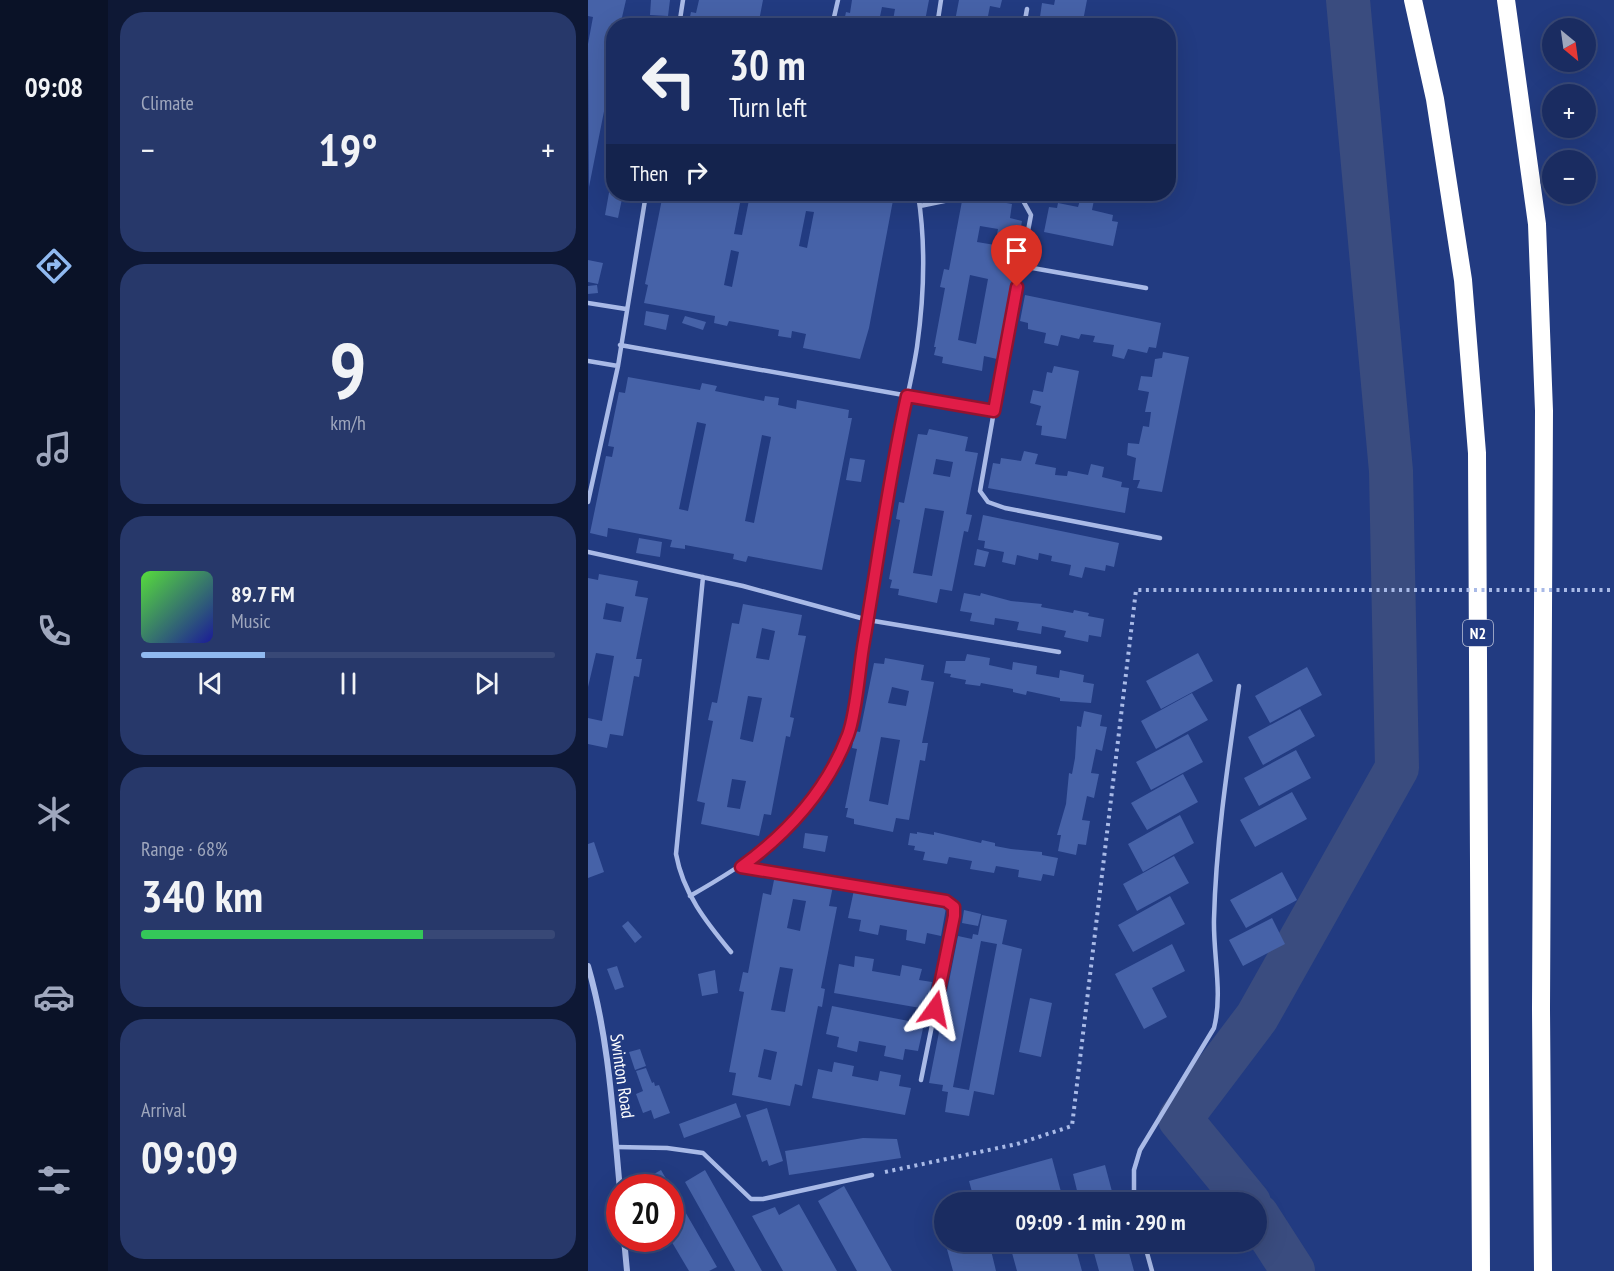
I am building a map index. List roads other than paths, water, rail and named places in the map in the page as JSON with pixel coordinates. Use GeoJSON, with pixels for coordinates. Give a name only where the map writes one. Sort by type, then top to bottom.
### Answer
{"type":"FeatureCollection","features":[{"type":"Feature","properties":{"kind":"highway","name":"N2"},"geometry":{"type":"LineString","coordinates":[[1413,0],[1435,99],[1457,235],[1472,363],[1477,453],[1481,1271]]}},
{"type":"Feature","properties":{"kind":"highway"},"geometry":{"type":"LineString","coordinates":[[1506,0],[1537,224],[1544,411],[1541,985],[1544,1271]]}},
{"type":"Feature","properties":{"kind":"street","name":"Swinton Road"},"geometry":{"type":"LineString","coordinates":[[588,966],[619,1174]]}},
{"type":"Feature","properties":{"kind":"street"},"geometry":{"type":"LineString","coordinates":[[625,1252],[627,1271]]}},
{"type":"Feature","properties":{"kind":"lane"},"geometry":{"type":"LineString","coordinates":[[680,18],[682,0]]}},
{"type":"Feature","properties":{"kind":"lane"},"geometry":{"type":"LineString","coordinates":[[834,18],[838,0]]}},
{"type":"Feature","properties":{"kind":"lane"},"geometry":{"type":"LineString","coordinates":[[938,18],[941,0]]}},
{"type":"Feature","properties":{"kind":"lane"},"geometry":{"type":"LineString","coordinates":[[1025,18],[1027,9]]}},
{"type":"Feature","properties":{"kind":"lane"},"geometry":{"type":"LineString","coordinates":[[588,502],[618,366],[645,201]]}},
{"type":"Feature","properties":{"kind":"lane"},"geometry":{"type":"LineString","coordinates":[[690,896],[741,867],[765,849],[802,814],[828,774],[849,734],[894,454],[917,346],[923,271],[919,201]]}},
{"type":"Feature","properties":{"kind":"lane"},"geometry":{"type":"LineString","coordinates":[[920,206],[944,201]]}},
{"type":"Feature","properties":{"kind":"lane"},"geometry":{"type":"LineString","coordinates":[[1023,201],[1031,215],[980,491],[988,502],[1005,508],[1160,538]]}},
{"type":"Feature","properties":{"kind":"lane"},"geometry":{"type":"LineString","coordinates":[[1021,266],[1146,288]]}},
{"type":"Feature","properties":{"kind":"lane"},"geometry":{"type":"LineString","coordinates":[[588,303],[626,309]]}},
{"type":"Feature","properties":{"kind":"lane"},"geometry":{"type":"LineString","coordinates":[[620,345],[994,411]]}},
{"type":"Feature","properties":{"kind":"lane"},"geometry":{"type":"LineString","coordinates":[[588,361],[618,366]]}},
{"type":"Feature","properties":{"kind":"lane"},"geometry":{"type":"LineString","coordinates":[[588,552],[703,577],[868,620],[1059,652]]}},
{"type":"Feature","properties":{"kind":"lane"},"geometry":{"type":"LineString","coordinates":[[703,577],[676,854],[680,876],[690,896],[731,952]]}},
{"type":"Feature","properties":{"kind":"lane"},"geometry":{"type":"LineString","coordinates":[[1134,1192],[1134,1170],[1140,1150],[1214,1028],[1218,1010],[1214,919],[1222,810],[1239,686]]}},
{"type":"Feature","properties":{"kind":"lane"},"geometry":{"type":"LineString","coordinates":[[741,867],[946,901],[954,907],[921,1080]]}},
{"type":"Feature","properties":{"kind":"lane"},"geometry":{"type":"LineString","coordinates":[[616,1147],[678,1149],[703,1153],[751,1199],[763,1199],[872,1175]]}},
{"type":"Feature","properties":{"kind":"lane"},"geometry":{"type":"LineString","coordinates":[[1147,1252],[1152,1271]]}},
{"type":"Feature","properties":{"kind":"waterway"},"geometry":{"type":"LineString","coordinates":[[1240,1192],[1180,1119],[1257,1017],[1397,768],[1391,471],[1348,0]]}},
{"type":"Feature","properties":{"kind":"waterway"},"geometry":{"type":"LineString","coordinates":[[1267,1231],[1293,1271]]}}]}
